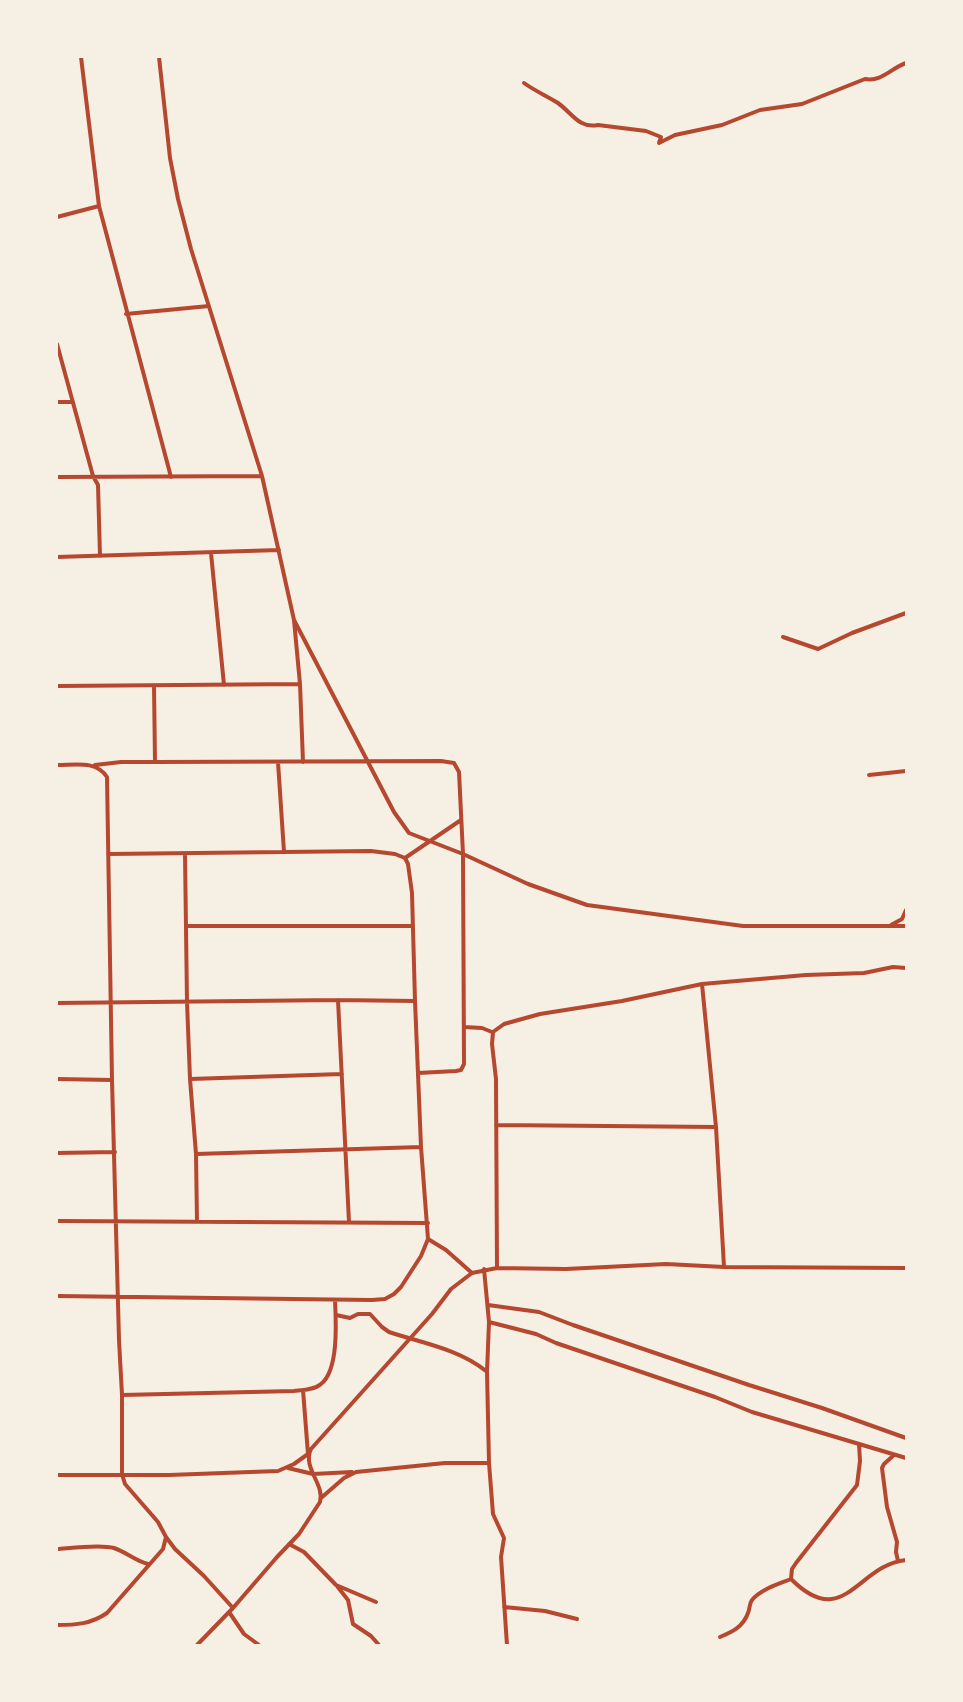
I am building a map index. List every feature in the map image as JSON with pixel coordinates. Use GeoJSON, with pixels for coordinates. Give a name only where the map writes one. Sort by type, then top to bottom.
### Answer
{"type":"FeatureCollection","features":[{"type":"Feature","properties":{"kind":"street"},"geometry":{"type":"LineString","coordinates":[[81,57],[99,206],[171,477]]}},
{"type":"Feature","properties":{"kind":"street"},"geometry":{"type":"LineString","coordinates":[[159,57],[174,178],[191,249],[262,476],[294,620],[300,684],[303,762]]}},
{"type":"Feature","properties":{"kind":"street"},"geometry":{"type":"LineString","coordinates":[[524,83],[561,105],[578,122],[591,126],[646,131],[661,137],[659,143],[675,135],[722,124],[760,110],[802,104],[865,79],[875,80],[883,77],[906,63]]}},
{"type":"Feature","properties":{"kind":"street"},"geometry":{"type":"LineString","coordinates":[[57,217],[99,206]]}},
{"type":"Feature","properties":{"kind":"street"},"geometry":{"type":"LineString","coordinates":[[126,314],[209,306]]}},
{"type":"Feature","properties":{"kind":"street"},"geometry":{"type":"LineString","coordinates":[[57,344],[93,476],[98,485],[100,556]]}},
{"type":"Feature","properties":{"kind":"street"},"geometry":{"type":"LineString","coordinates":[[57,402],[74,402]]}},
{"type":"Feature","properties":{"kind":"street"},"geometry":{"type":"LineString","coordinates":[[57,477],[262,476]]}},
{"type":"Feature","properties":{"kind":"street"},"geometry":{"type":"LineString","coordinates":[[57,557],[279,550]]}},
{"type":"Feature","properties":{"kind":"street"},"geometry":{"type":"LineString","coordinates":[[211,553],[224,685]]}},
{"type":"Feature","properties":{"kind":"street"},"geometry":{"type":"LineString","coordinates":[[783,637],[818,649],[852,633],[906,613]]}},
{"type":"Feature","properties":{"kind":"street"},"geometry":{"type":"LineString","coordinates":[[294,620],[367,761],[409,833],[463,854],[528,884],[587,904],[743,926],[906,926]]}},
{"type":"Feature","properties":{"kind":"street"},"geometry":{"type":"LineString","coordinates":[[57,686],[300,684]]}},
{"type":"Feature","properties":{"kind":"street"},"geometry":{"type":"LineString","coordinates":[[154,685],[155,762]]}},
{"type":"Feature","properties":{"kind":"street"},"geometry":{"type":"LineString","coordinates":[[57,765],[121,762],[441,761],[454,763],[459,772],[463,854],[464,1064],[462,1070],[418,1073]]}},
{"type":"Feature","properties":{"kind":"street"},"geometry":{"type":"LineString","coordinates":[[278,762],[284,852]]}},
{"type":"Feature","properties":{"kind":"street"},"geometry":{"type":"LineString","coordinates":[[95,765],[103,770],[107,777],[110,1002],[122,1395],[122,1474],[125,1484],[152,1514],[175,1549],[233,1608]]}},
{"type":"Feature","properties":{"kind":"street"},"geometry":{"type":"LineString","coordinates":[[868,775],[906,771]]}},
{"type":"Feature","properties":{"kind":"street"},"geometry":{"type":"LineString","coordinates":[[405,858],[461,820]]}},
{"type":"Feature","properties":{"kind":"street"},"geometry":{"type":"LineString","coordinates":[[57,1296],[384,1299],[401,1287],[421,1256],[428,1239],[418,1073],[412,893],[405,858],[395,854],[371,851],[108,854]]}},
{"type":"Feature","properties":{"kind":"street"},"geometry":{"type":"LineString","coordinates":[[185,854],[187,1002],[196,1154],[197,1222]]}},
{"type":"Feature","properties":{"kind":"street"},"geometry":{"type":"LineString","coordinates":[[891,926],[903,919],[906,910]]}},
{"type":"Feature","properties":{"kind":"street"},"geometry":{"type":"LineString","coordinates":[[186,926],[413,926]]}},
{"type":"Feature","properties":{"kind":"street"},"geometry":{"type":"LineString","coordinates":[[497,1268],[496,1079],[493,1032],[504,1024],[540,1014],[622,1001],[702,984],[906,968]]}},
{"type":"Feature","properties":{"kind":"street"},"geometry":{"type":"LineString","coordinates":[[702,984],[717,1126],[724,1267]]}},
{"type":"Feature","properties":{"kind":"street"},"geometry":{"type":"LineString","coordinates":[[338,1000],[349,1222]]}},
{"type":"Feature","properties":{"kind":"street"},"geometry":{"type":"LineString","coordinates":[[57,1003],[415,1001]]}},
{"type":"Feature","properties":{"kind":"street"},"geometry":{"type":"LineString","coordinates":[[464,1027],[482,1028],[493,1032]]}},
{"type":"Feature","properties":{"kind":"street"},"geometry":{"type":"LineString","coordinates":[[190,1079],[342,1074]]}},
{"type":"Feature","properties":{"kind":"street"},"geometry":{"type":"LineString","coordinates":[[57,1078],[112,1080]]}},
{"type":"Feature","properties":{"kind":"street"},"geometry":{"type":"LineString","coordinates":[[496,1125],[717,1126]]}},
{"type":"Feature","properties":{"kind":"street"},"geometry":{"type":"LineString","coordinates":[[196,1154],[422,1148]]}},
{"type":"Feature","properties":{"kind":"street"},"geometry":{"type":"LineString","coordinates":[[57,1153],[115,1152]]}},
{"type":"Feature","properties":{"kind":"street"},"geometry":{"type":"LineString","coordinates":[[57,1221],[428,1223]]}},
{"type":"Feature","properties":{"kind":"street"},"geometry":{"type":"LineString","coordinates":[[428,1239],[446,1250],[472,1273]]}},
{"type":"Feature","properties":{"kind":"street"},"geometry":{"type":"LineString","coordinates":[[57,1475],[278,1471],[288,1468],[308,1454],[432,1314],[451,1289],[462,1279],[484,1269],[566,1269],[666,1264],[724,1267],[906,1268]]}},
{"type":"Feature","properties":{"kind":"street"},"geometry":{"type":"LineString","coordinates":[[484,1269],[489,1322],[487,1372],[489,1463],[493,1514],[504,1538],[501,1557],[507,1645]]}},
{"type":"Feature","properties":{"kind":"street"},"geometry":{"type":"LineString","coordinates":[[122,1395],[309,1390],[321,1385],[330,1375],[333,1362],[335,1300]]}},
{"type":"Feature","properties":{"kind":"street"},"geometry":{"type":"LineString","coordinates":[[488,1305],[539,1312],[906,1438]]}},
{"type":"Feature","properties":{"kind":"street"},"geometry":{"type":"LineString","coordinates":[[336,1315],[350,1318],[358,1314],[373,1315],[389,1332],[462,1355],[477,1363],[487,1372]]}},
{"type":"Feature","properties":{"kind":"street"},"geometry":{"type":"LineString","coordinates":[[489,1322],[536,1334],[752,1412],[906,1458]]}},
{"type":"Feature","properties":{"kind":"street"},"geometry":{"type":"LineString","coordinates":[[303,1390],[308,1460],[321,1498]]}},
{"type":"Feature","properties":{"kind":"street"},"geometry":{"type":"LineString","coordinates":[[791,1579],[792,1569],[796,1563],[857,1485],[860,1461],[859,1444]]}},
{"type":"Feature","properties":{"kind":"street"},"geometry":{"type":"LineString","coordinates":[[895,1455],[882,1468],[887,1507],[897,1542],[898,1561]]}},
{"type":"Feature","properties":{"kind":"street"},"geometry":{"type":"LineString","coordinates":[[288,1468],[313,1474],[445,1463],[489,1463]]}},
{"type":"Feature","properties":{"kind":"street"},"geometry":{"type":"LineString","coordinates":[[197,1645],[299,1534],[321,1498],[344,1478],[356,1472]]}},
{"type":"Feature","properties":{"kind":"street"},"geometry":{"type":"LineString","coordinates":[[57,1625],[76,1625],[98,1619],[107,1612],[163,1549],[166,1537]]}},
{"type":"Feature","properties":{"kind":"street"},"geometry":{"type":"LineString","coordinates":[[289,1544],[309,1556],[336,1585],[348,1600],[353,1624],[371,1636],[379,1645]]}},
{"type":"Feature","properties":{"kind":"street"},"geometry":{"type":"LineString","coordinates":[[57,1549],[109,1547],[148,1564]]}},
{"type":"Feature","properties":{"kind":"street"},"geometry":{"type":"LineString","coordinates":[[791,1579],[811,1595],[829,1601],[855,1588],[882,1568],[906,1560]]}},
{"type":"Feature","properties":{"kind":"street"},"geometry":{"type":"LineString","coordinates":[[720,1638],[729,1635],[744,1621],[754,1598],[791,1579]]}},
{"type":"Feature","properties":{"kind":"street"},"geometry":{"type":"LineString","coordinates":[[336,1585],[376,1602]]}},
{"type":"Feature","properties":{"kind":"street"},"geometry":{"type":"LineString","coordinates":[[504,1607],[545,1611],[577,1619]]}},
{"type":"Feature","properties":{"kind":"street"},"geometry":{"type":"LineString","coordinates":[[229,1612],[244,1634],[259,1645]]}}]}
